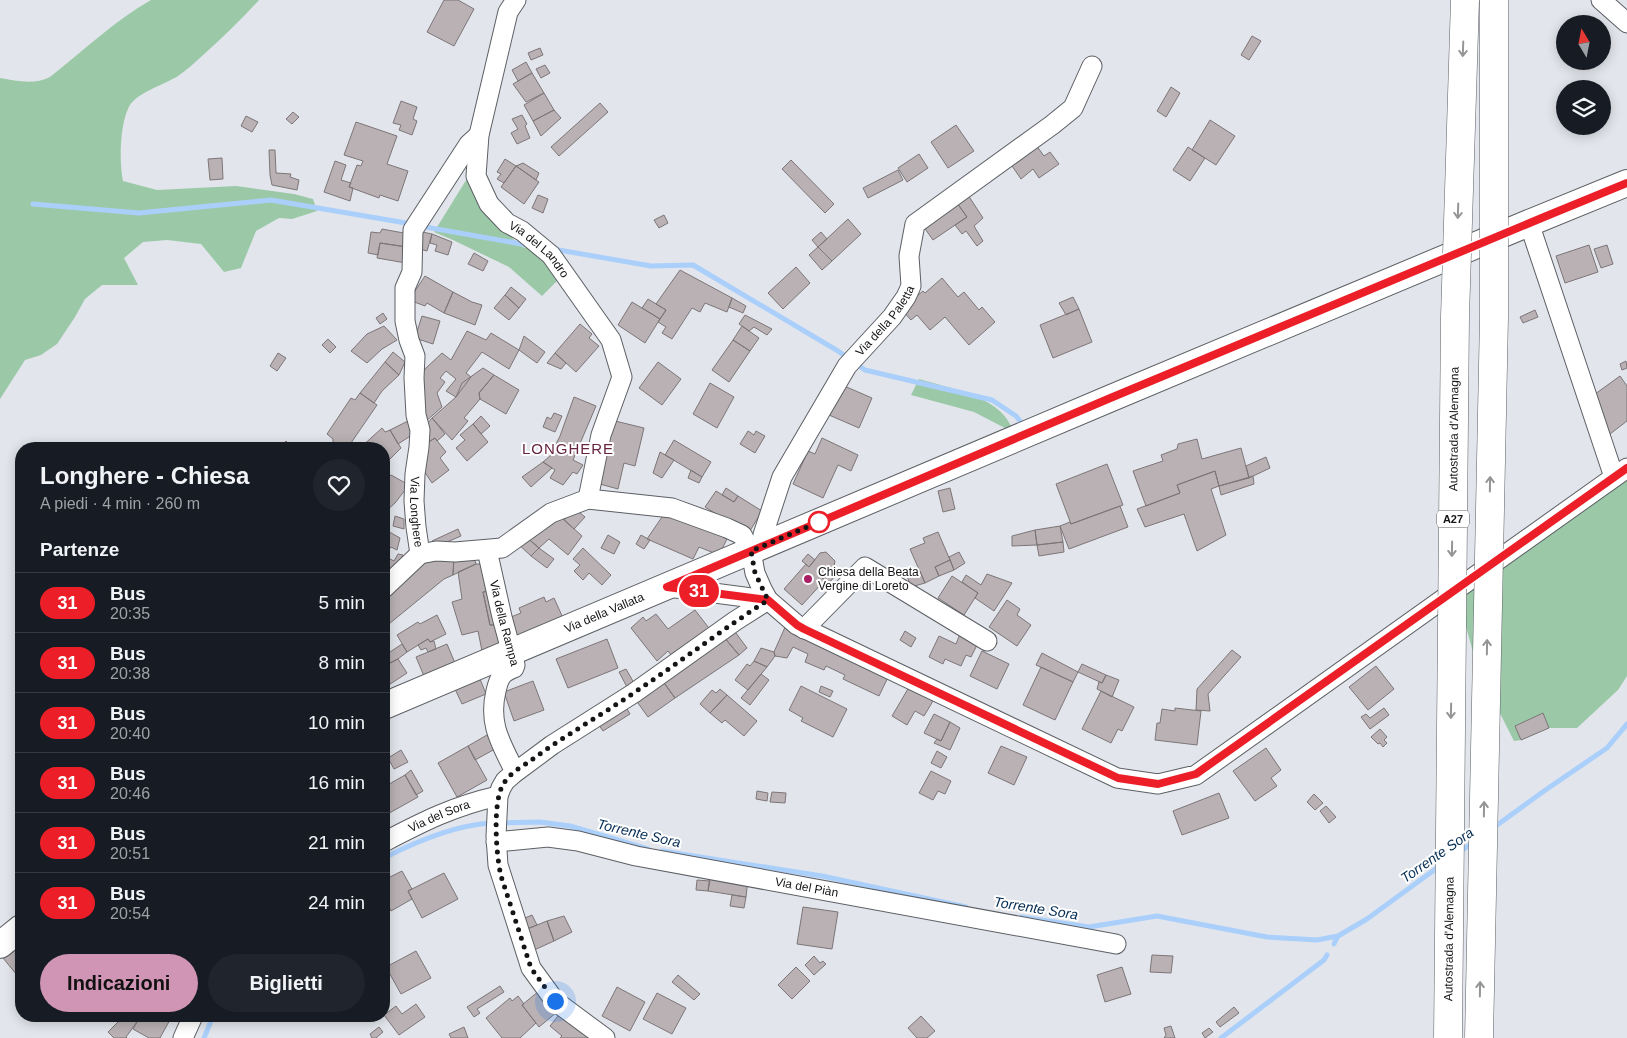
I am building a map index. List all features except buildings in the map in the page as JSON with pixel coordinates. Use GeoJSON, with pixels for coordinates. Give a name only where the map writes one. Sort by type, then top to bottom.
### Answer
{"type":"FeatureCollection","features":[{"type":"Feature","properties":{"kind":"highway","name":"Autostrada d'Alemagna"},"geometry":{"type":"LineString","coordinates":[[1448,1038],[1455,317],[1465,0]]}},
{"type":"Feature","properties":{"kind":"highway"},"geometry":{"type":"LineString","coordinates":[[1479,1038],[1494,317],[1494,0]]}},
{"type":"Feature","properties":{"kind":"main road","name":"Via della Vallata"},"geometry":{"type":"LineString","coordinates":[[390,703],[1627,183]]}},
{"type":"Feature","properties":{"kind":"main road"},"geometry":{"type":"LineString","coordinates":[[0,945],[15,933]]}},
{"type":"Feature","properties":{"kind":"street","name":"Via del Landro"},"geometry":{"type":"LineString","coordinates":[[516,0],[508,12],[479,135],[476,176],[489,204],[507,223],[522,231],[551,255],[611,340],[622,377],[601,435],[588,500]]}},
{"type":"Feature","properties":{"kind":"street"},"geometry":{"type":"LineString","coordinates":[[1601,0],[1627,23]]}},
{"type":"Feature","properties":{"kind":"street","name":"Via della Paletta"},"geometry":{"type":"LineString","coordinates":[[759,547],[782,477],[847,366],[892,317],[911,286],[909,256],[915,224],[1073,108],[1092,66]]}},
{"type":"Feature","properties":{"kind":"street","name":"Via Longhere"},"geometry":{"type":"LineString","coordinates":[[479,135],[469,144],[413,230],[412,272],[405,288],[405,321],[415,356],[416,415],[420,430],[414,501],[420,554],[436,550],[455,552],[502,548],[551,513],[588,500],[672,508],[728,528],[759,547]]}},
{"type":"Feature","properties":{"kind":"street"},"geometry":{"type":"LineString","coordinates":[[759,547],[755,573],[768,600],[804,629],[1118,778],[1158,784],[1196,774],[1620,472],[1529,223]]}},
{"type":"Feature","properties":{"kind":"street","name":"Via della Rampa"},"geometry":{"type":"LineString","coordinates":[[486,550],[515,665],[514,668],[504,672],[499,679],[493,701],[493,717],[496,732],[515,772]]}},
{"type":"Feature","properties":{"kind":"street"},"geometry":{"type":"LineString","coordinates":[[390,582],[420,554]]}},
{"type":"Feature","properties":{"kind":"street"},"geometry":{"type":"LineString","coordinates":[[804,629],[865,567],[987,641]]}},
{"type":"Feature","properties":{"kind":"street"},"geometry":{"type":"LineString","coordinates":[[667,587],[768,600]]}},
{"type":"Feature","properties":{"kind":"street"},"geometry":{"type":"LineString","coordinates":[[605,1038],[555,1001],[531,968],[501,876],[496,839],[498,804],[505,780],[552,745],[634,693],[735,621],[768,600]]}},
{"type":"Feature","properties":{"kind":"street","name":"Via del Sora"},"geometry":{"type":"LineString","coordinates":[[390,839],[443,812],[462,805],[498,804]]}},
{"type":"Feature","properties":{"kind":"street","name":"Via del Piàn"},"geometry":{"type":"LineString","coordinates":[[496,839],[562,838],[644,858],[1116,944]]}},
{"type":"Feature","properties":{"kind":"street"},"geometry":{"type":"LineString","coordinates":[[183,1038],[190,1022]]}},
{"type":"Feature","properties":{"kind":"green space"},"geometry":{"type":"Polygon","coordinates":[[[151,0],[259,0],[224,36],[178,76],[136,98],[131,103],[125,116],[122,134],[123,181],[157,190],[236,186],[294,194],[313,199],[317,211],[292,219],[279,218],[256,231],[241,268],[224,272],[201,244],[167,240],[143,242],[124,258],[138,285],[102,285],[85,299],[57,344],[41,355],[25,360],[0,399],[0,78],[32,82],[50,77],[111,27],[151,0]]]}},
{"type":"Feature","properties":{"kind":"green space"},"geometry":{"type":"Polygon","coordinates":[[[468,177],[501,228],[522,247],[536,250],[560,278],[542,296],[509,267],[434,232],[468,177]]]}},
{"type":"Feature","properties":{"kind":"green space"},"geometry":{"type":"Polygon","coordinates":[[[919,379],[984,400],[1005,416],[1011,426],[1005,428],[974,412],[911,395],[919,379]]]}},
{"type":"Feature","properties":{"kind":"green space"},"geometry":{"type":"Polygon","coordinates":[[[1627,472],[1627,676],[1618,690],[1577,728],[1549,728],[1514,741],[1478,670],[1457,594],[1627,472]]]}},
{"type":"Feature","properties":{"kind":"waterway"},"geometry":{"type":"LineString","coordinates":[[33,204],[139,213],[271,200],[412,224]]}},
{"type":"Feature","properties":{"kind":"waterway"},"geometry":{"type":"LineString","coordinates":[[420,226],[527,245]]}},
{"type":"Feature","properties":{"kind":"waterway"},"geometry":{"type":"LineString","coordinates":[[553,249],[651,266],[693,265],[838,351],[865,370],[992,400],[1016,416],[1024,426]]}},
{"type":"Feature","properties":{"kind":"waterway","name":"Torrente Sora"},"geometry":{"type":"LineString","coordinates":[[1493,828],[1607,748],[1627,724]]}},
{"type":"Feature","properties":{"kind":"waterway","name":"Torrente Sora"},"geometry":{"type":"LineString","coordinates":[[501,823],[540,822],[570,826],[648,849]]}},
{"type":"Feature","properties":{"kind":"waterway","name":"Torrente Sora"},"geometry":{"type":"LineString","coordinates":[[390,855],[450,830],[492,823]]}},
{"type":"Feature","properties":{"kind":"waterway","name":"Torrente Sora"},"geometry":{"type":"LineString","coordinates":[[1458,853],[1474,842]]}},
{"type":"Feature","properties":{"kind":"waterway","name":"Torrente Sora"},"geometry":{"type":"LineString","coordinates":[[662,851],[822,876],[966,907]]}},
{"type":"Feature","properties":{"kind":"waterway","name":"Torrente Sora"},"geometry":{"type":"LineString","coordinates":[[1021,917],[1089,927],[1157,916],[1267,937],[1317,940],[1338,936],[1367,919],[1441,865]]}},
{"type":"Feature","properties":{"kind":"waterway","name":"Torrente Sora"},"geometry":{"type":"LineString","coordinates":[[1334,944],[1338,936]]}},
{"type":"Feature","properties":{"kind":"waterway"},"geometry":{"type":"LineString","coordinates":[[1221,1038],[1324,960],[1327,955]]}},
{"type":"Feature","properties":{"kind":"waterway","name":"Torrente Sora"},"geometry":{"type":"LineString","coordinates":[[204,1038],[211,1022]]}},
{"type":"Feature","properties":{"kind":"bus line","name":"31"},"geometry":{"type":"LineString","coordinates":[[1627,183],[1108,399],[667,587],[768,600],[804,629],[1118,778],[1158,784],[1196,774],[1627,468]]}},
{"type":"Feature","properties":{"kind":"place","name":"Chiesa della Beata Vergine di Loreto"},"geometry":{"type":"Point","coordinates":[808,579]}},
{"type":"Feature","properties":{"kind":"district","name":"LONGHERE"},"geometry":{"type":"Point","coordinates":[568,449]}},
{"type":"Feature","properties":{"kind":"route"},"geometry":{"type":"LineString","coordinates":[[555,1001],[531,968],[498,865],[496,836],[498,796],[505,780],[552,745],[634,693],[735,621],[768,600],[755,573],[751,551],[819,522]]}}]}
